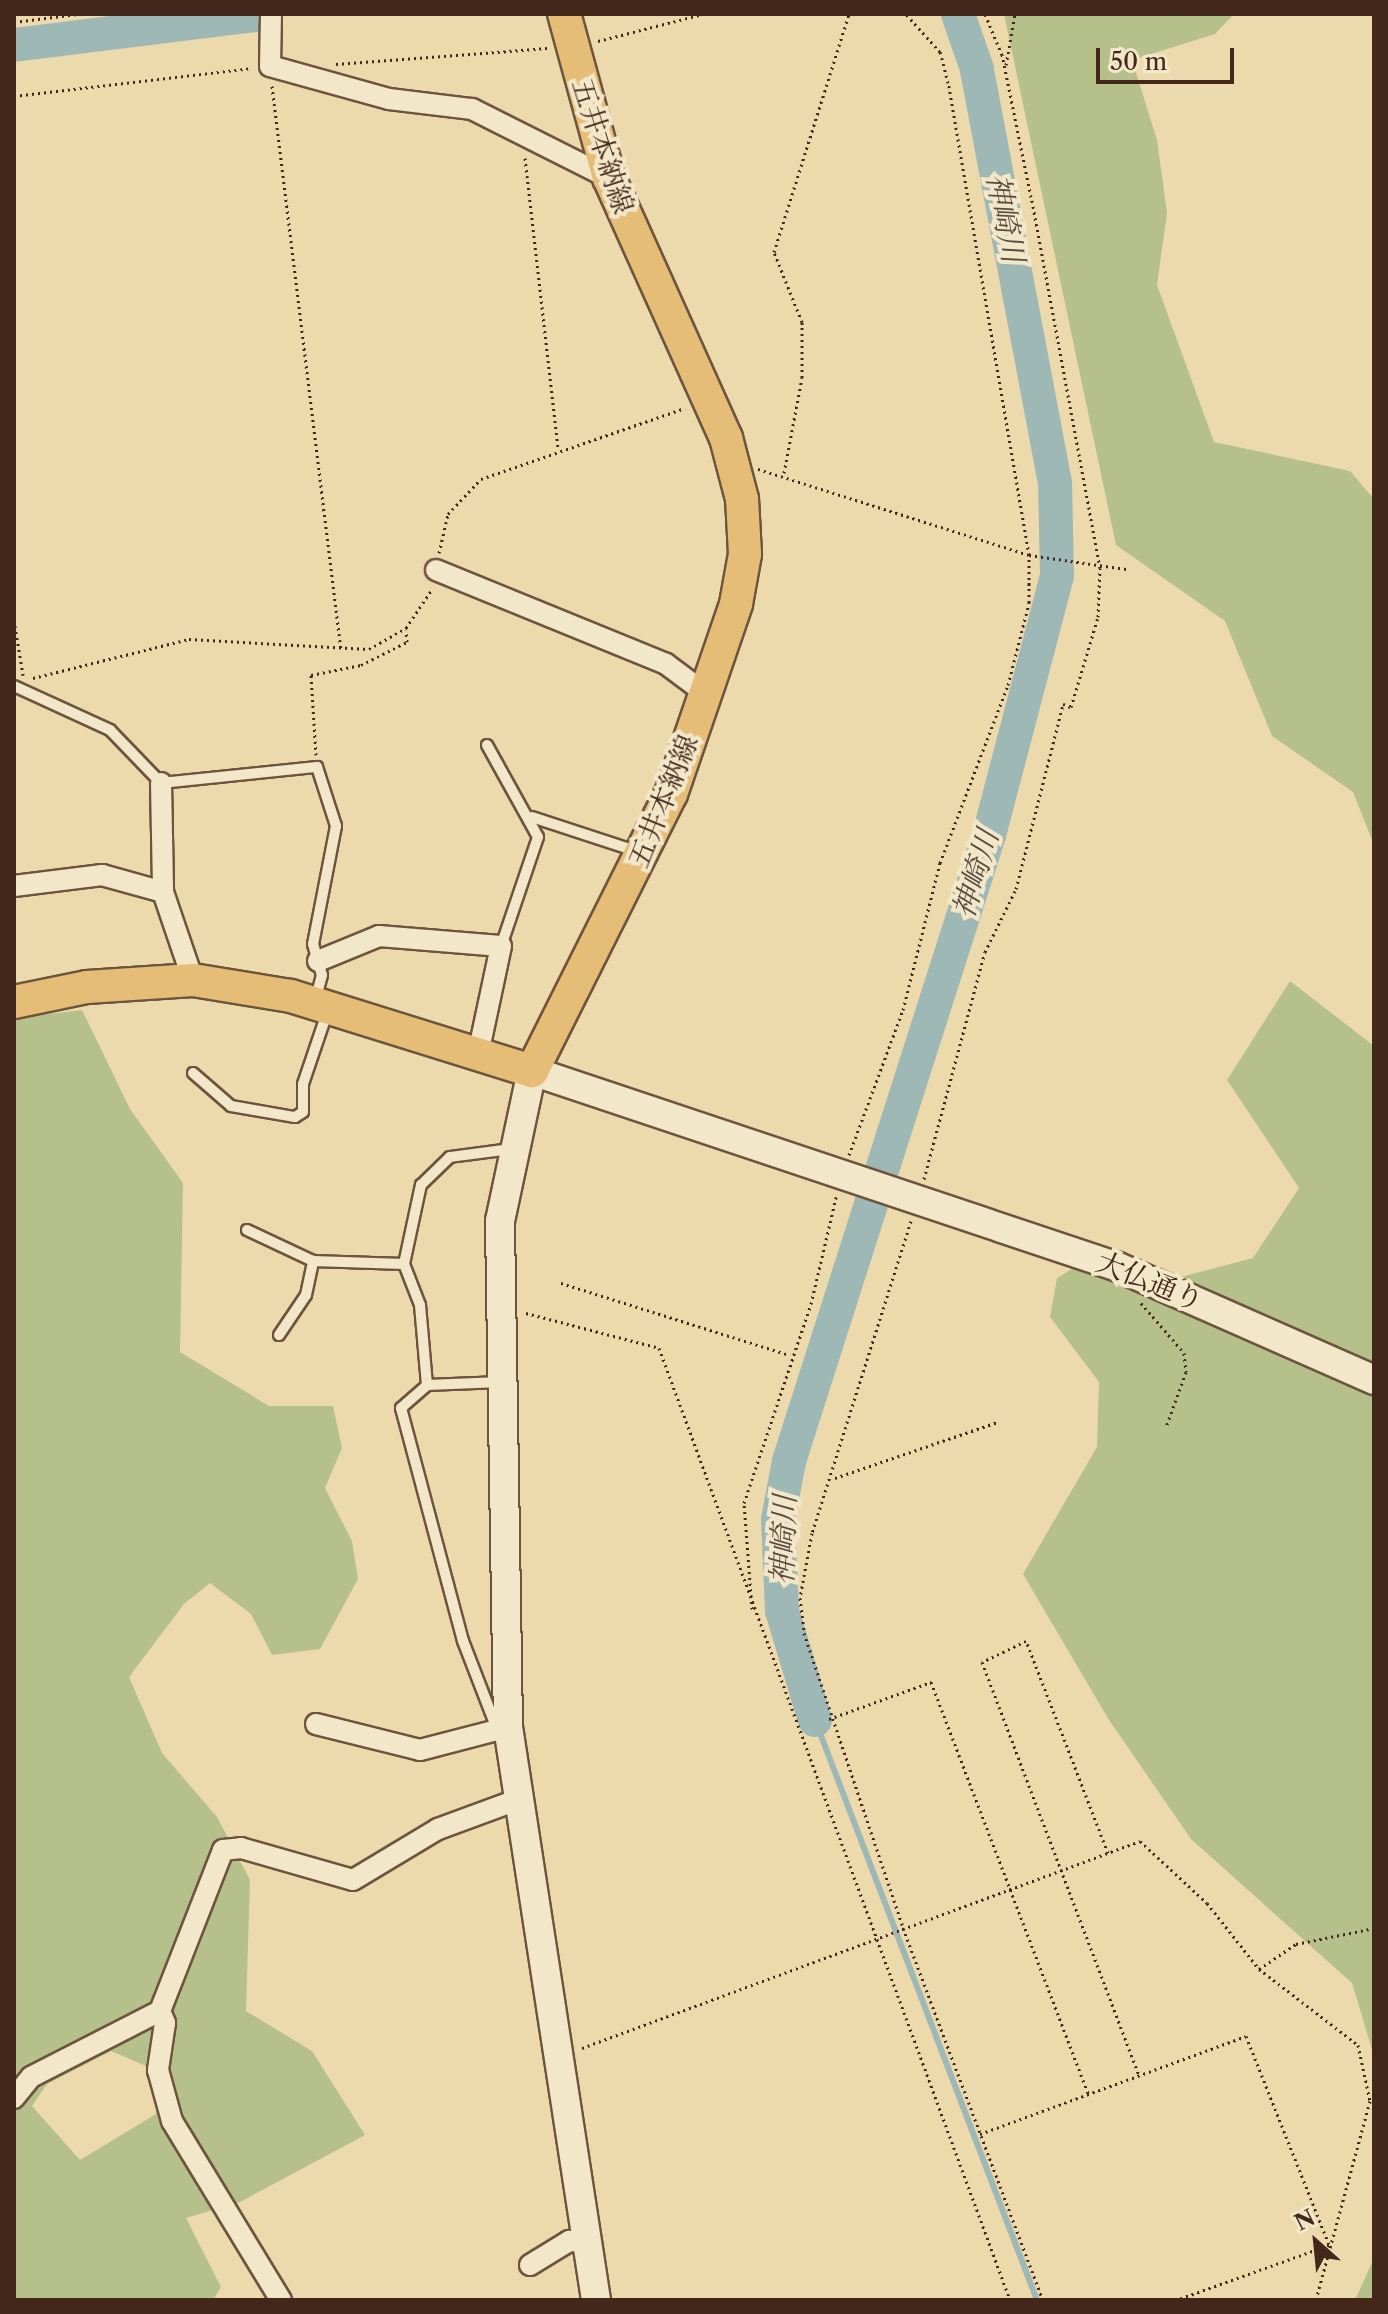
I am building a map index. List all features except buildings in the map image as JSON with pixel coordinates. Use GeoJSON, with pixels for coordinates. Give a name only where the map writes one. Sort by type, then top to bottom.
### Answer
{"type":"FeatureCollection","features":[{"type":"Feature","properties":{"kind":"main road","name":"五井本納線"},"geometry":{"type":"LineString","coordinates":[[532,1071],[646,854],[705,693],[745,554],[734,470],[710,402],[609,178],[564,14]]}},
{"type":"Feature","properties":{"kind":"main road"},"geometry":{"type":"LineString","coordinates":[[14,1002],[87,987],[193,980],[321,1006],[532,1071]]}},
{"type":"Feature","properties":{"kind":"street"},"geometry":{"type":"LineString","coordinates":[[271,14],[276,62],[389,99],[472,109],[522,132],[587,173],[609,178]]}},
{"type":"Feature","properties":{"kind":"street"},"geometry":{"type":"LineString","coordinates":[[436,570],[666,664],[705,693]]}},
{"type":"Feature","properties":{"kind":"street"},"geometry":{"type":"LineString","coordinates":[[161,783],[163,892],[193,980]]}},
{"type":"Feature","properties":{"kind":"street"},"geometry":{"type":"LineString","coordinates":[[14,886],[102,875],[163,892]]}},
{"type":"Feature","properties":{"kind":"street"},"geometry":{"type":"LineString","coordinates":[[318,961],[379,936],[501,946],[478,1054]]}},
{"type":"Feature","properties":{"kind":"street"},"geometry":{"type":"LineString","coordinates":[[532,1071],[511,1149],[500,1221],[503,1728],[560,2056],[596,2300]]}},
{"type":"Feature","properties":{"kind":"street","name":"大仏通り"},"geometry":{"type":"LineString","coordinates":[[532,1071],[1118,1267],[1374,1380]]}},
{"type":"Feature","properties":{"kind":"street"},"geometry":{"type":"LineString","coordinates":[[316,1724],[420,1750],[503,1728]]}},
{"type":"Feature","properties":{"kind":"street"},"geometry":{"type":"LineString","coordinates":[[14,2098],[31,2077],[160,2011],[223,1850],[241,1848],[353,1880],[438,1829],[517,1800]]}},
{"type":"Feature","properties":{"kind":"street"},"geometry":{"type":"LineString","coordinates":[[160,2011],[165,2023],[158,2070],[172,2121],[281,2300]]}},
{"type":"Feature","properties":{"kind":"street"},"geometry":{"type":"LineString","coordinates":[[530,2265],[569,2241],[589,2242]]}},
{"type":"Feature","properties":{"kind":"lane"},"geometry":{"type":"LineString","coordinates":[[17,683],[110,730],[161,783],[317,767],[336,826],[313,944],[318,961],[321,1006],[303,1084],[303,1112],[295,1117],[231,1106],[193,1073]]}},
{"type":"Feature","properties":{"kind":"lane"},"geometry":{"type":"LineString","coordinates":[[487,745],[532,817],[538,837],[528,883],[501,946]]}},
{"type":"Feature","properties":{"kind":"lane"},"geometry":{"type":"LineString","coordinates":[[532,817],[646,854]]}},
{"type":"Feature","properties":{"kind":"lane"},"geometry":{"type":"LineString","coordinates":[[427,1385],[420,1305],[404,1264],[418,1194],[433,1168],[476,1150],[511,1149]]}},
{"type":"Feature","properties":{"kind":"lane"},"geometry":{"type":"LineString","coordinates":[[247,1230],[313,1261],[404,1264]]}},
{"type":"Feature","properties":{"kind":"lane"},"geometry":{"type":"LineString","coordinates":[[279,1335],[306,1295],[313,1261]]}},
{"type":"Feature","properties":{"kind":"lane"},"geometry":{"type":"LineString","coordinates":[[503,1382],[427,1385],[401,1408],[463,1641],[503,1728]]}},
{"type":"Feature","properties":{"kind":"path"},"geometry":{"type":"LineString","coordinates":[[14,22],[77,14]]}},
{"type":"Feature","properties":{"kind":"path"},"geometry":{"type":"LineString","coordinates":[[14,96],[276,62],[572,46],[703,14]]}},
{"type":"Feature","properties":{"kind":"path"},"geometry":{"type":"LineString","coordinates":[[784,473],[802,378],[802,322],[774,252],[849,14]]}},
{"type":"Feature","properties":{"kind":"path"},"geometry":{"type":"LineString","coordinates":[[752,1609],[744,1503],[791,1356],[843,1173],[908,995],[940,863],[1008,685],[1029,603],[1029,555],[948,83],[940,52],[906,14]]}},
{"type":"Feature","properties":{"kind":"path"},"geometry":{"type":"LineString","coordinates":[[985,14],[1005,70],[1100,568],[1098,617],[1071,707],[1063,704],[1016,889],[985,952],[919,1198],[853,1388],[835,1478],[812,1533],[800,1598],[829,1719],[903,1928],[1043,2300]]}},
{"type":"Feature","properties":{"kind":"path"},"geometry":{"type":"LineString","coordinates":[[1005,70],[1015,14]]}},
{"type":"Feature","properties":{"kind":"path"},"geometry":{"type":"LineString","coordinates":[[276,62],[341,650]]}},
{"type":"Feature","properties":{"kind":"path"},"geometry":{"type":"LineString","coordinates":[[522,132],[558,448]]}},
{"type":"Feature","properties":{"kind":"path"},"geometry":{"type":"LineString","coordinates":[[14,620],[17,683],[189,639],[341,650],[369,649],[406,628],[432,593],[448,514],[461,495],[481,479],[558,448],[710,402]]}},
{"type":"Feature","properties":{"kind":"path"},"geometry":{"type":"LineString","coordinates":[[734,470],[784,473],[1029,555],[1100,568],[1126,569]]}},
{"type":"Feature","properties":{"kind":"path"},"geometry":{"type":"LineString","coordinates":[[317,767],[311,675],[361,665],[407,642],[406,628]]}},
{"type":"Feature","properties":{"kind":"path"},"geometry":{"type":"LineString","coordinates":[[1118,1267],[1184,1353],[1186,1372],[1166,1427]]}},
{"type":"Feature","properties":{"kind":"path"},"geometry":{"type":"LineString","coordinates":[[561,1283],[791,1356]]}},
{"type":"Feature","properties":{"kind":"path"},"geometry":{"type":"LineString","coordinates":[[499,1306],[659,1348],[752,1609],[1010,2300]]}},
{"type":"Feature","properties":{"kind":"path"},"geometry":{"type":"LineString","coordinates":[[835,1478],[998,1422]]}},
{"type":"Feature","properties":{"kind":"path"},"geometry":{"type":"LineString","coordinates":[[1108,1853],[1026,1641],[982,1662],[1139,2075]]}},
{"type":"Feature","properties":{"kind":"path"},"geometry":{"type":"LineString","coordinates":[[829,1719],[931,1682],[1089,2094]]}},
{"type":"Feature","properties":{"kind":"path"},"geometry":{"type":"LineString","coordinates":[[560,2056],[1140,1841],[1207,1903],[1259,1969],[1358,2045],[1370,2101],[1316,2300]]}},
{"type":"Feature","properties":{"kind":"path"},"geometry":{"type":"LineString","coordinates":[[1259,1969],[1296,1944],[1374,1928]]}},
{"type":"Feature","properties":{"kind":"path"},"geometry":{"type":"LineString","coordinates":[[980,2134],[1246,2036],[1329,2245]]}},
{"type":"Feature","properties":{"kind":"path"},"geometry":{"type":"LineString","coordinates":[[1176,2300],[1329,2245]]}},
{"type":"Feature","properties":{"kind":"green space"},"geometry":{"type":"Polygon","coordinates":[[[1004,14],[1234,14],[1215,34],[1132,60],[1157,140],[1167,213],[1157,285],[1214,442],[1350,471],[1374,499],[1374,845],[1353,792],[1272,736],[1225,621],[1116,545],[1004,14]]]}},
{"type":"Feature","properties":{"kind":"green space"},"geometry":{"type":"Polygon","coordinates":[[[1290,981],[1374,1046],[1374,2056],[1352,1983],[1191,1839],[1109,1720],[1023,1574],[1097,1447],[1099,1382],[1050,1317],[1057,1278],[1085,1261],[1158,1283],[1253,1258],[1299,1188],[1227,1080],[1290,981]]]}},
{"type":"Feature","properties":{"kind":"green space"},"geometry":{"type":"Polygon","coordinates":[[[82,1010],[130,1109],[183,1183],[180,1352],[269,1406],[333,1406],[342,1448],[325,1488],[352,1541],[358,1579],[320,1649],[272,1655],[251,1614],[210,1583],[184,1604],[129,1677],[162,1753],[217,1817],[250,1880],[246,2011],[312,2051],[365,2135],[240,2202],[186,2218],[221,2287],[213,2300],[14,2300],[14,1018],[82,1010]],[[111,2051],[47,2084],[32,2106],[80,2160],[156,2114],[153,2069],[111,2051]]]}},
{"type":"Feature","properties":{"kind":"green space"},"geometry":{"type":"Polygon","coordinates":[[[1374,2258],[1374,2300],[1355,2300],[1374,2258]]]}},
{"type":"Feature","properties":{"kind":"waterway","name":"神崎川"},"geometry":{"type":"LineString","coordinates":[[14,45],[264,14]]}},
{"type":"Feature","properties":{"kind":"waterway","name":"神崎川"},"geometry":{"type":"LineString","coordinates":[[815,1720],[782,1611],[778,1520],[789,1461],[989,835],[1057,576],[1055,483],[977,69],[958,14]]}},
{"type":"Feature","properties":{"kind":"waterway"},"geometry":{"type":"LineString","coordinates":[[815,1720],[1037,2300]]}}]}
